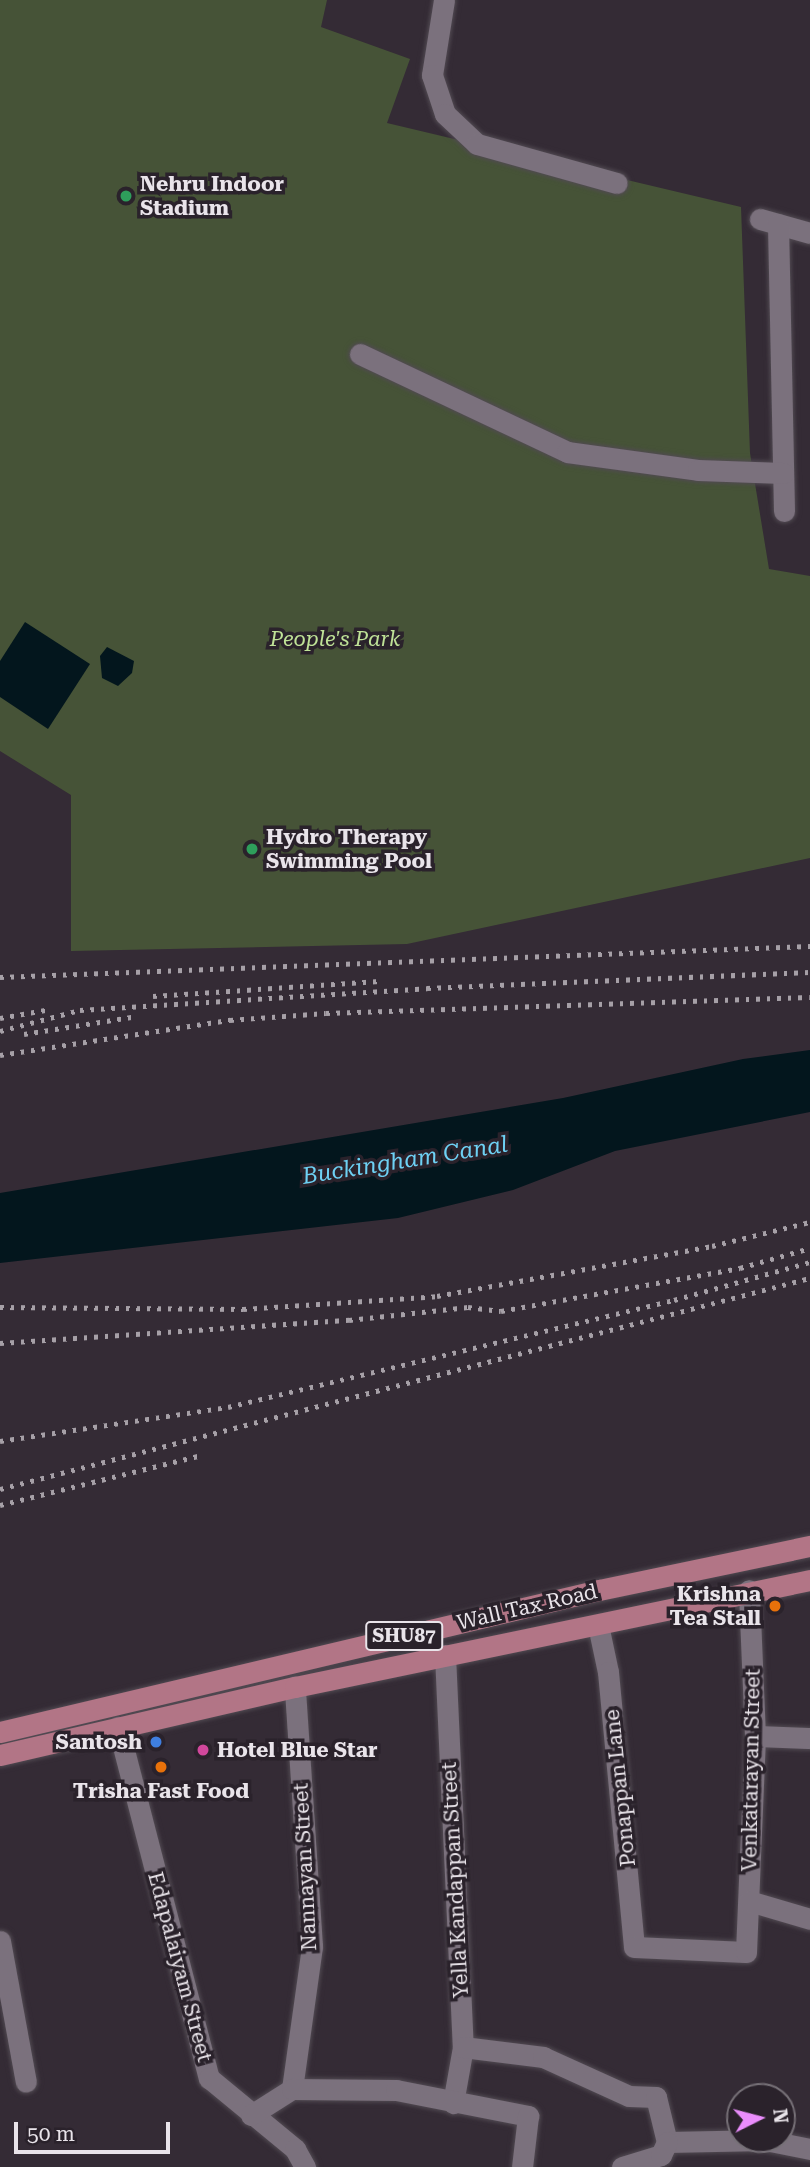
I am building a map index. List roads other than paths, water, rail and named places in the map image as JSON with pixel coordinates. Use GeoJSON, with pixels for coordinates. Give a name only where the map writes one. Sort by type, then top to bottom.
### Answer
{"type":"FeatureCollection","features":[{"type":"Feature","properties":{"kind":"main road","name":"Wall Tax Road"},"geometry":{"type":"LineString","coordinates":[[0,1732],[599,1590],[810,1546]]}},
{"type":"Feature","properties":{"kind":"main road","name":"Wall Tax Road"},"geometry":{"type":"LineString","coordinates":[[0,1755],[295,1687],[598,1625],[749,1590],[810,1580]]}},
{"type":"Feature","properties":{"kind":"street"},"geometry":{"type":"LineString","coordinates":[[444,0],[432,75],[445,114],[477,144],[617,183]]}},
{"type":"Feature","properties":{"kind":"street"},"geometry":{"type":"LineString","coordinates":[[784,511],[769,222],[810,233]]}},
{"type":"Feature","properties":{"kind":"street"},"geometry":{"type":"LineString","coordinates":[[360,354],[567,452],[698,470],[783,473]]}},
{"type":"Feature","properties":{"kind":"street","name":"Venkatarayan Street"},"geometry":{"type":"LineString","coordinates":[[748,1951],[755,1736],[749,1590]]}},
{"type":"Feature","properties":{"kind":"street","name":"Ponappan Lane"},"geometry":{"type":"LineString","coordinates":[[598,1625],[608,1672],[634,1947],[637,1950],[748,1951]]}},
{"type":"Feature","properties":{"kind":"street","name":"Yella Kandappan Street"},"geometry":{"type":"LineString","coordinates":[[445,1655],[463,2047],[453,2103]]}},
{"type":"Feature","properties":{"kind":"street","name":"Nannayan Street"},"geometry":{"type":"LineString","coordinates":[[292,2089],[312,1946],[295,1687]]}},
{"type":"Feature","properties":{"kind":"street","name":"Edapalaiyam Street"},"geometry":{"type":"LineString","coordinates":[[118,1727],[209,2078],[295,2150],[305,2167]]}},
{"type":"Feature","properties":{"kind":"street"},"geometry":{"type":"LineString","coordinates":[[755,1736],[810,1738]]}},
{"type":"Feature","properties":{"kind":"street"},"geometry":{"type":"LineString","coordinates":[[749,1901],[810,1919]]}},
{"type":"Feature","properties":{"kind":"street"},"geometry":{"type":"LineString","coordinates":[[0,1941],[26,2082]]}},
{"type":"Feature","properties":{"kind":"street"},"geometry":{"type":"LineString","coordinates":[[463,2047],[543,2057],[629,2096],[656,2097],[667,2141],[661,2155],[622,2167]]}},
{"type":"Feature","properties":{"kind":"street"},"geometry":{"type":"LineString","coordinates":[[251,2115],[292,2089],[396,2090],[528,2116],[522,2167]]}},
{"type":"Feature","properties":{"kind":"street"},"geometry":{"type":"LineString","coordinates":[[667,2141],[765,2140],[810,2149]]}},
{"type":"Feature","properties":{"kind":"water"},"geometry":{"type":"Polygon","coordinates":[[[25,622],[90,664],[48,729],[0,697],[0,661],[25,622]]]}},
{"type":"Feature","properties":{"kind":"water"},"geometry":{"type":"Polygon","coordinates":[[[107,647],[134,661],[132,673],[118,686],[102,678],[100,656],[107,647]]]}},
{"type":"Feature","properties":{"kind":"water","name":"Buckingham Canal"},"geometry":{"type":"Polygon","coordinates":[[[810,1050],[810,1112],[615,1151],[513,1190],[398,1218],[0,1263],[0,1193],[563,1098],[743,1059],[810,1050]]]}},
{"type":"Feature","properties":{"kind":"railway"},"geometry":{"type":"LineString","coordinates":[[0,977],[810,946]]}},
{"type":"Feature","properties":{"kind":"railway"},"geometry":{"type":"LineString","coordinates":[[0,1031],[80,1010],[427,988],[810,972]]}},
{"type":"Feature","properties":{"kind":"railway"},"geometry":{"type":"LineString","coordinates":[[153,996],[380,981]]}},
{"type":"Feature","properties":{"kind":"railway"},"geometry":{"type":"LineString","coordinates":[[0,1055],[230,1020],[326,1013],[810,997]]}},
{"type":"Feature","properties":{"kind":"railway"},"geometry":{"type":"LineString","coordinates":[[0,1018],[45,1010]]}},
{"type":"Feature","properties":{"kind":"railway"},"geometry":{"type":"LineString","coordinates":[[24,1034],[138,1016]]}},
{"type":"Feature","properties":{"kind":"railway"},"geometry":{"type":"LineString","coordinates":[[0,1307],[243,1309],[437,1296],[712,1246],[810,1222]]}},
{"type":"Feature","properties":{"kind":"railway"},"geometry":{"type":"LineString","coordinates":[[0,1343],[349,1320],[468,1307],[501,1311],[740,1268],[810,1248]]}},
{"type":"Feature","properties":{"kind":"railway"},"geometry":{"type":"LineString","coordinates":[[0,1441],[228,1407],[674,1300],[810,1262]]}},
{"type":"Feature","properties":{"kind":"railway"},"geometry":{"type":"LineString","coordinates":[[0,1489],[810,1278]]}},
{"type":"Feature","properties":{"kind":"railway"},"geometry":{"type":"LineString","coordinates":[[0,1505],[202,1455]]}},
{"type":"Feature","properties":{"kind":"place","name":"Nehru Indoor Stadium"},"geometry":{"type":"Point","coordinates":[126,196]}},
{"type":"Feature","properties":{"kind":"place","name":"Hydro Therapy Swimming Pool"},"geometry":{"type":"Point","coordinates":[252,849]}},
{"type":"Feature","properties":{"kind":"place","name":"Krishna Tea Stall"},"geometry":{"type":"Point","coordinates":[775,1606]}},
{"type":"Feature","properties":{"kind":"place","name":"Santosh"},"geometry":{"type":"Point","coordinates":[156,1742]}},
{"type":"Feature","properties":{"kind":"place","name":"Hotel Blue Star"},"geometry":{"type":"Point","coordinates":[203,1750]}},
{"type":"Feature","properties":{"kind":"place","name":"Trisha Fast Food"},"geometry":{"type":"Point","coordinates":[161,1767]}},
{"type":"Feature","properties":{"kind":"park label","name":"People's Park"},"geometry":{"type":"Point","coordinates":[335,639]}}]}
